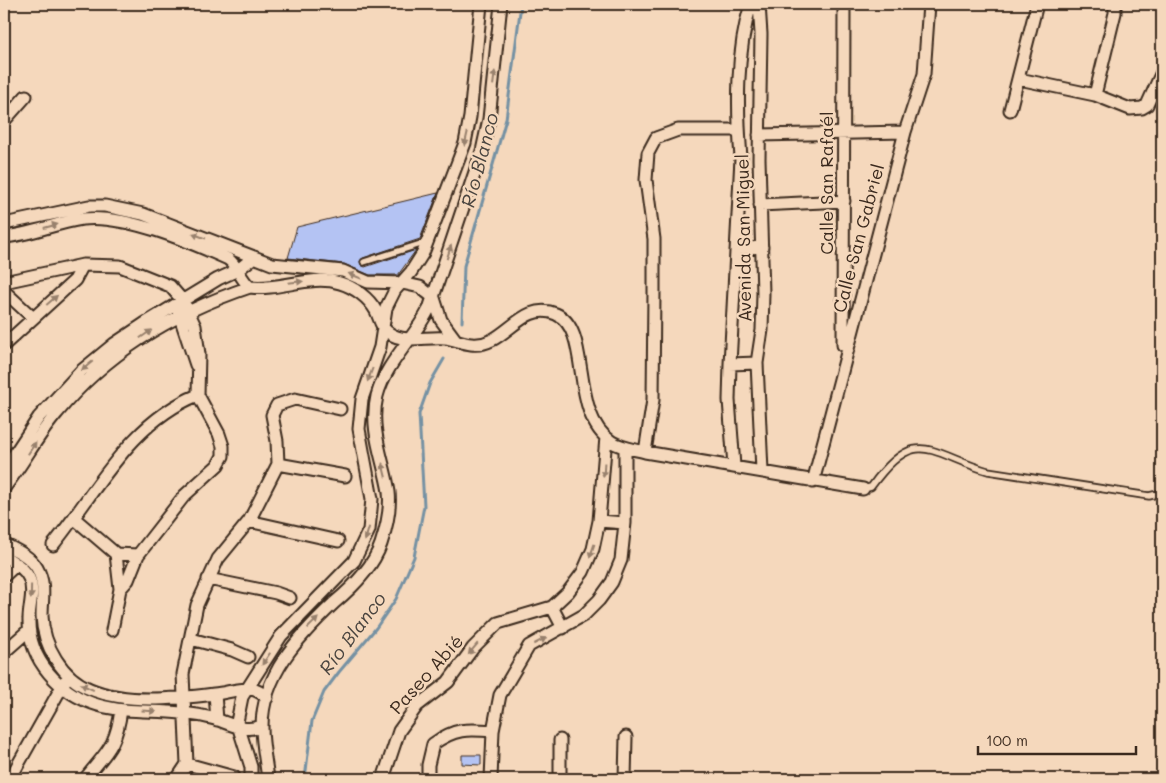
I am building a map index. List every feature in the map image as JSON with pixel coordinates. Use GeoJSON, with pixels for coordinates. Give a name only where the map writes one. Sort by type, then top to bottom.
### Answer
{"type":"FeatureCollection","features":[{"type":"Feature","properties":{"kind":"street"},"geometry":{"type":"LineString","coordinates":[[251,779],[250,767],[238,729],[238,709],[245,689],[281,636],[354,561],[364,542],[371,518],[372,499],[359,429],[360,413],[383,328],[386,308],[395,290],[417,263],[465,143],[470,117],[481,4]]}},
{"type":"Feature","properties":{"kind":"street"},"geometry":{"type":"LineString","coordinates":[[268,779],[262,726],[267,698],[278,668],[293,645],[366,569],[380,546],[387,519],[389,494],[377,446],[374,420],[377,396],[395,358],[424,320],[434,298],[482,151],[489,119],[502,4]]}},
{"type":"Feature","properties":{"kind":"street","name":"Avenida San Miguel"},"geometry":{"type":"LineString","coordinates":[[734,466],[729,400],[740,158],[738,130],[741,48],[751,4]]}},
{"type":"Feature","properties":{"kind":"street","name":"Avenida San Miguel"},"geometry":{"type":"LineString","coordinates":[[758,4],[761,34],[759,159],[762,330],[757,363],[762,472]]}},
{"type":"Feature","properties":{"kind":"street","name":"Calle San Rafaél"},"geometry":{"type":"LineString","coordinates":[[843,362],[844,4]]}},
{"type":"Feature","properties":{"kind":"street","name":"Calle San Gabriel"},"geometry":{"type":"LineString","coordinates":[[814,482],[843,362],[905,132],[924,74],[929,4]]}},
{"type":"Feature","properties":{"kind":"street"},"geometry":{"type":"LineString","coordinates":[[1010,110],[1037,4]]}},
{"type":"Feature","properties":{"kind":"street"},"geometry":{"type":"LineString","coordinates":[[1095,95],[1115,13],[1115,4]]}},
{"type":"Feature","properties":{"kind":"street"},"geometry":{"type":"LineString","coordinates":[[1019,79],[1095,95],[1130,109],[1142,108],[1147,105],[1162,72]]}},
{"type":"Feature","properties":{"kind":"street"},"geometry":{"type":"LineString","coordinates":[[740,85],[760,84]]}},
{"type":"Feature","properties":{"kind":"street"},"geometry":{"type":"LineString","coordinates":[[4,119],[26,96]]}},
{"type":"Feature","properties":{"kind":"street"},"geometry":{"type":"LineString","coordinates":[[644,452],[650,423],[654,381],[654,239],[646,180],[648,153],[656,138],[678,130],[738,130]]}},
{"type":"Feature","properties":{"kind":"street"},"geometry":{"type":"LineString","coordinates":[[759,135],[905,132]]}},
{"type":"Feature","properties":{"kind":"street"},"geometry":{"type":"LineString","coordinates":[[740,158],[759,159]]}},
{"type":"Feature","properties":{"kind":"street"},"geometry":{"type":"LineString","coordinates":[[760,206],[844,201]]}},
{"type":"Feature","properties":{"kind":"street"},"geometry":{"type":"LineString","coordinates":[[4,224],[67,209],[105,206],[143,214],[272,264],[343,272],[375,283],[402,283],[420,287],[434,298],[441,320],[455,339]]}},
{"type":"Feature","properties":{"kind":"street"},"geometry":{"type":"LineString","coordinates":[[4,237],[70,221],[104,219],[136,224],[217,254],[232,262],[250,287]]}},
{"type":"Feature","properties":{"kind":"street"},"geometry":{"type":"LineString","coordinates":[[736,249],[762,247]]}},
{"type":"Feature","properties":{"kind":"street"},"geometry":{"type":"LineString","coordinates":[[217,254],[220,266],[218,279],[222,296]]}},
{"type":"Feature","properties":{"kind":"street"},"geometry":{"type":"LineString","coordinates":[[4,488],[56,414],[95,372],[182,309],[218,279],[238,270],[254,257]]}},
{"type":"Feature","properties":{"kind":"street"},"geometry":{"type":"LineString","coordinates":[[269,286],[273,278],[272,264]]}},
{"type":"Feature","properties":{"kind":"street"},"geometry":{"type":"LineString","coordinates":[[4,346],[75,280],[83,265]]}},
{"type":"Feature","properties":{"kind":"street"},"geometry":{"type":"LineString","coordinates":[[4,282],[83,265],[120,266],[170,286],[182,309],[198,368],[198,395],[219,434],[223,446],[223,456],[218,465],[184,496],[138,555],[128,580],[120,589]]}},
{"type":"Feature","properties":{"kind":"street"},"geometry":{"type":"LineString","coordinates":[[4,470],[39,417],[81,371],[114,344],[182,309],[250,287],[316,280],[342,284],[357,291],[376,310],[383,328],[396,337],[410,339],[455,339],[470,344],[491,341],[528,314],[548,312],[562,318],[574,336],[585,401],[590,416],[606,437],[625,448],[734,466],[814,482],[864,489]]}},
{"type":"Feature","properties":{"kind":"street"},"geometry":{"type":"LineString","coordinates":[[4,290],[32,318]]}},
{"type":"Feature","properties":{"kind":"street"},"geometry":{"type":"LineString","coordinates":[[730,364],[757,363]]}},
{"type":"Feature","properties":{"kind":"street"},"geometry":{"type":"LineString","coordinates":[[53,545],[75,519],[118,457],[151,423],[179,402],[198,395]]}},
{"type":"Feature","properties":{"kind":"street"},"geometry":{"type":"LineString","coordinates":[[177,779],[187,764],[186,696],[183,674],[197,605],[218,558],[248,521],[278,464],[277,441],[272,415],[277,405],[295,400],[340,409]]}},
{"type":"Feature","properties":{"kind":"street","name":"Paseo Abié"},"geometry":{"type":"LineString","coordinates":[[384,779],[399,731],[417,706],[448,682],[473,648],[498,623],[552,607],[568,592],[584,572],[593,549],[602,504],[606,437]]}},
{"type":"Feature","properties":{"kind":"street"},"geometry":{"type":"LineString","coordinates":[[491,779],[493,730],[500,695],[529,646],[584,615],[599,600],[612,582],[621,560],[625,523],[625,448]]}},
{"type":"Feature","properties":{"kind":"street"},"geometry":{"type":"LineString","coordinates":[[278,464],[345,476]]}},
{"type":"Feature","properties":{"kind":"street"},"geometry":{"type":"LineString","coordinates":[[75,519],[116,554],[138,555]]}},
{"type":"Feature","properties":{"kind":"street"},"geometry":{"type":"LineString","coordinates":[[248,521],[338,541]]}},
{"type":"Feature","properties":{"kind":"street"},"geometry":{"type":"LineString","coordinates":[[599,521],[625,523]]}},
{"type":"Feature","properties":{"kind":"street"},"geometry":{"type":"LineString","coordinates":[[4,544],[21,553],[36,567],[43,583],[42,616],[45,637],[53,654],[69,676],[88,689],[108,695],[168,698],[245,689],[260,692],[267,698]]}},
{"type":"Feature","properties":{"kind":"street"},"geometry":{"type":"LineString","coordinates":[[112,630],[120,589],[116,554]]}},
{"type":"Feature","properties":{"kind":"street"},"geometry":{"type":"LineString","coordinates":[[4,556],[24,570],[31,583],[29,630],[38,658],[61,686],[78,697],[97,705],[120,710],[185,714],[217,720],[238,729],[262,726]]}},
{"type":"Feature","properties":{"kind":"street"},"geometry":{"type":"LineString","coordinates":[[4,576],[17,564]]}},
{"type":"Feature","properties":{"kind":"street"},"geometry":{"type":"LineString","coordinates":[[208,579],[276,593],[290,598]]}},
{"type":"Feature","properties":{"kind":"street"},"geometry":{"type":"LineString","coordinates":[[552,607],[563,628]]}},
{"type":"Feature","properties":{"kind":"street"},"geometry":{"type":"LineString","coordinates":[[4,652],[29,630]]}},
{"type":"Feature","properties":{"kind":"street"},"geometry":{"type":"LineString","coordinates":[[191,639],[232,650],[248,657]]}},
{"type":"Feature","properties":{"kind":"street"},"geometry":{"type":"LineString","coordinates":[[11,776],[61,686],[69,676]]}},
{"type":"Feature","properties":{"kind":"street"},"geometry":{"type":"LineString","coordinates":[[215,694],[217,720]]}},
{"type":"Feature","properties":{"kind":"street"},"geometry":{"type":"LineString","coordinates":[[85,779],[114,744],[120,710]]}},
{"type":"Feature","properties":{"kind":"street"},"geometry":{"type":"LineString","coordinates":[[428,779],[428,765],[433,744],[447,734],[464,729],[493,730]]}},
{"type":"Feature","properties":{"kind":"street"},"geometry":{"type":"LineString","coordinates":[[625,779],[626,738]]}},
{"type":"Feature","properties":{"kind":"street"},"geometry":{"type":"LineString","coordinates":[[560,740],[560,779]]}},
{"type":"Feature","properties":{"kind":"street"},"geometry":{"type":"LineString","coordinates":[[187,764],[234,777]]}},
{"type":"Feature","properties":{"kind":"lane"},"geometry":{"type":"LineString","coordinates":[[364,262],[427,242]]}},
{"type":"Feature","properties":{"kind":"lane"},"geometry":{"type":"LineString","coordinates":[[864,489],[871,487],[894,459],[905,452],[925,448],[942,452],[962,463],[988,471],[1149,496],[1162,493]]}},
{"type":"Feature","properties":{"kind":"building"},"geometry":{"type":"Polygon","coordinates":[[[438,193],[420,239],[363,258],[360,261],[361,265],[365,267],[416,250],[398,275],[370,275],[344,264],[288,258],[297,227],[438,193]]]}},
{"type":"Feature","properties":{"kind":"building"},"geometry":{"type":"Polygon","coordinates":[[[462,755],[481,755],[481,765],[462,764],[462,755]]]}},
{"type":"Feature","properties":{"kind":"waterway","name":"Río Blanco"},"geometry":{"type":"LineString","coordinates":[[462,322],[464,266],[506,119],[521,4]]}},
{"type":"Feature","properties":{"kind":"waterway","name":"Río Blanco"},"geometry":{"type":"LineString","coordinates":[[305,779],[312,721],[324,692],[376,628],[396,599],[414,557],[424,506],[419,414],[430,383],[444,359]]}}]}
